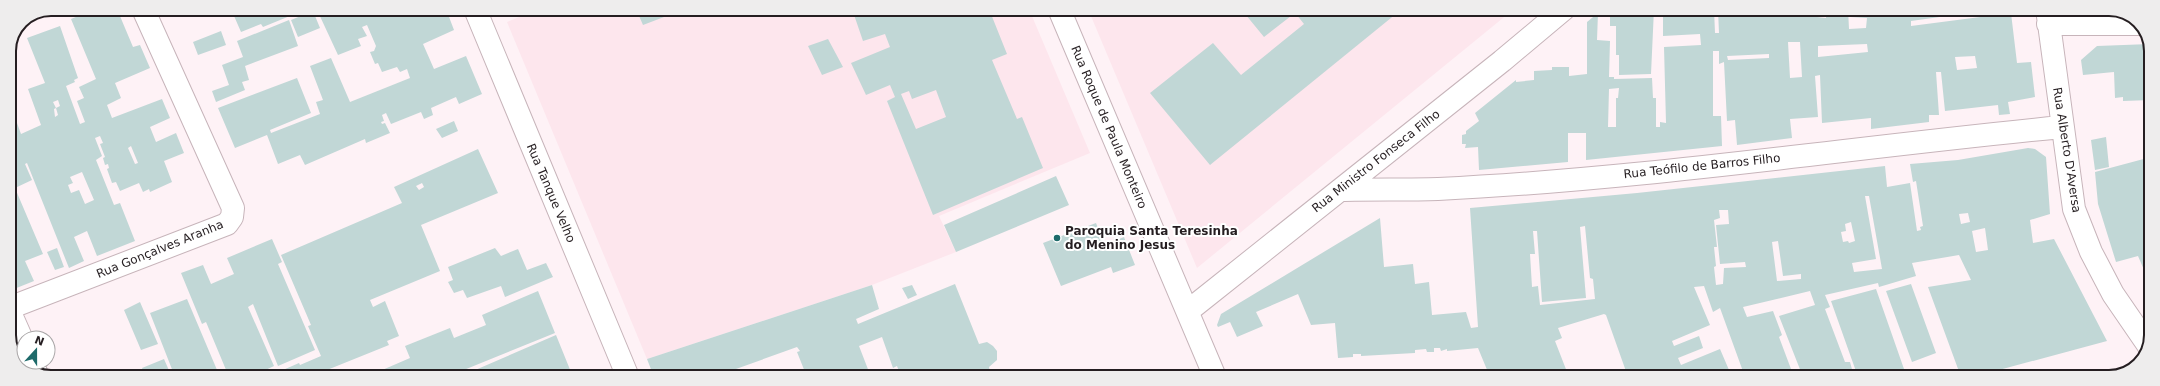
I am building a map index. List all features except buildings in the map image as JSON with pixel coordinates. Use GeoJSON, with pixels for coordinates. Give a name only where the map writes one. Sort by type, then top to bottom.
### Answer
{"type":"FeatureCollection","features":[{"type":"Feature","properties":{"kind":"street","name":"Rua Gonçalves Aranha"},"geometry":{"type":"LineString","coordinates":[[16,306],[227,224],[232,217],[233,208],[146,16]]}},
{"type":"Feature","properties":{"kind":"street","name":"Rua Tanque Velho"},"geometry":{"type":"LineString","coordinates":[[478,16],[625,370]]}},
{"type":"Feature","properties":{"kind":"street","name":"Rua Roque de Paula Monteiro"},"geometry":{"type":"LineString","coordinates":[[1062,16],[1212,370]]}},
{"type":"Feature","properties":{"kind":"street","name":"Rua Ministro Fonseca Filho"},"geometry":{"type":"LineString","coordinates":[[1188,311],[1502,61],[1556,16]]}},
{"type":"Feature","properties":{"kind":"street"},"geometry":{"type":"LineString","coordinates":[[2048,17],[2130,23]]}},
{"type":"Feature","properties":{"kind":"street","name":"Rua Alberto D'Aversa"},"geometry":{"type":"LineString","coordinates":[[2048,17],[2074,209],[2092,252],[2113,294],[2144,339]]}},
{"type":"Feature","properties":{"kind":"street","name":"Rua Teófilo de Barros Filho"},"geometry":{"type":"LineString","coordinates":[[1340,190],[1437,189],[1532,182],[1769,159],[2062,127]]}},
{"type":"Feature","properties":{"kind":"shaded area"},"geometry":{"type":"Polygon","coordinates":[[[522,16],[1032,16],[1090,153],[939,216],[956,252],[872,285],[647,359],[507,22],[522,16]]]}},
{"type":"Feature","properties":{"kind":"shaded area"},"geometry":{"type":"Polygon","coordinates":[[[1091,16],[1505,16],[1197,268],[1091,16]]]}},
{"type":"Feature","properties":{"kind":"place","name":"Paroquia Santa Teresinha do Menino Jesus"},"geometry":{"type":"Point","coordinates":[1057,238]}}]}
